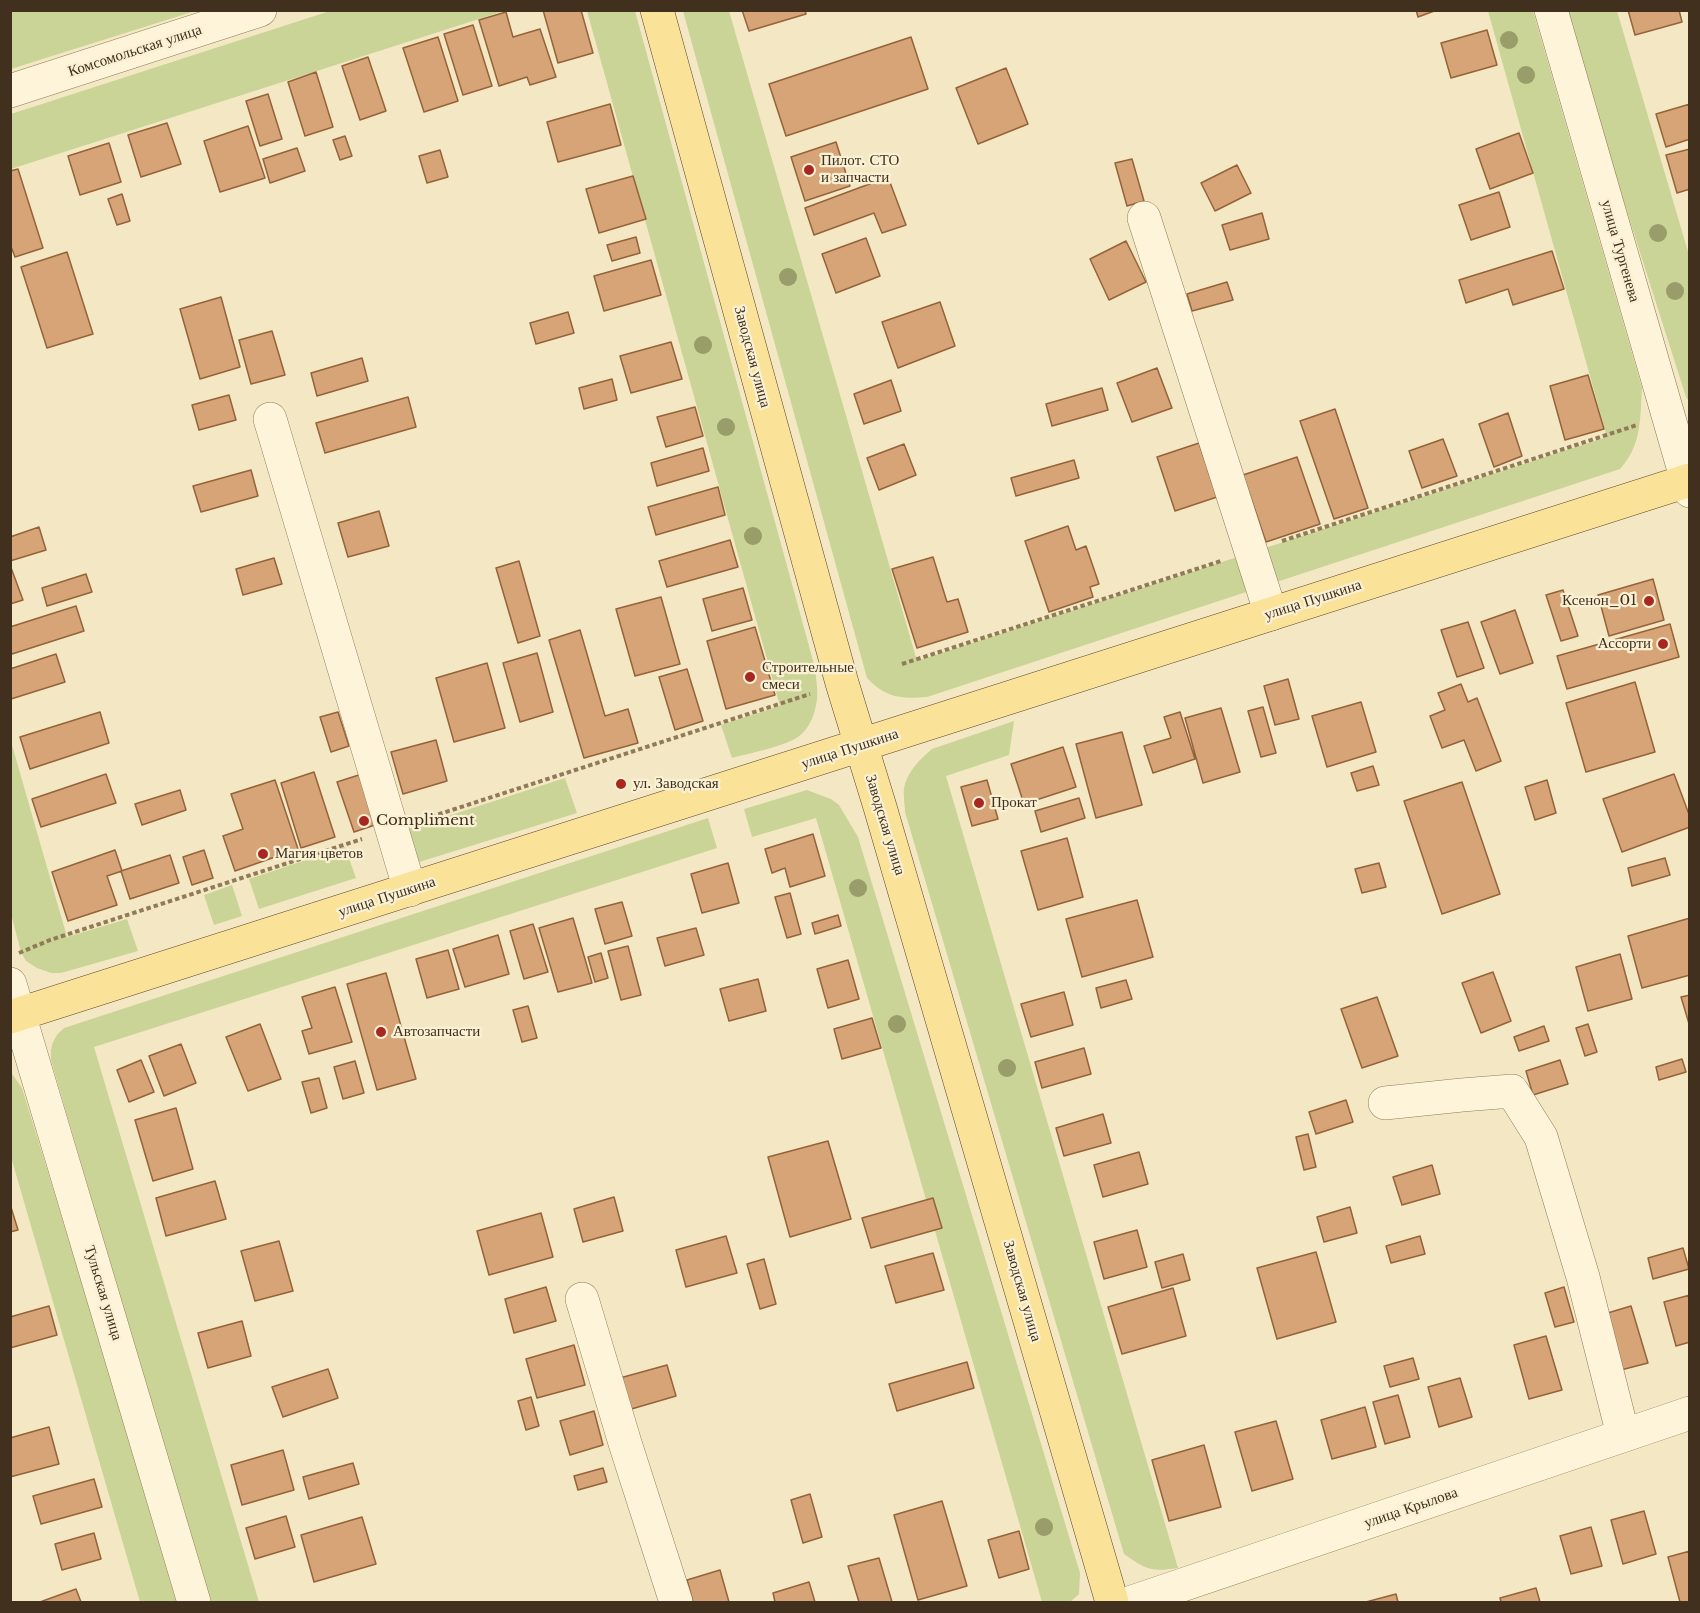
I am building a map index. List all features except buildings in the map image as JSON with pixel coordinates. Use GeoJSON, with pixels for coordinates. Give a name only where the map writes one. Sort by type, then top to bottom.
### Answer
{"type":"FeatureCollection","features":[{"type":"Feature","properties":{"kind":"main road","name":"Заводская улица"},"geometry":{"type":"LineString","coordinates":[[657,10],[842,683],[1112,1602]]}},
{"type":"Feature","properties":{"kind":"main road","name":"улица Пушкина"},"geometry":{"type":"LineString","coordinates":[[15,1016],[1271,614],[1688,484]]}},
{"type":"Feature","properties":{"kind":"street","name":"Комсомольская улица"},"geometry":{"type":"LineString","coordinates":[[10,91],[260,10]]}},
{"type":"Feature","properties":{"kind":"street","name":"улица Тургенева"},"geometry":{"type":"LineString","coordinates":[[1551,10],[1688,484]]}},
{"type":"Feature","properties":{"kind":"street"},"geometry":{"type":"LineString","coordinates":[[1144,218],[1271,614]]}},
{"type":"Feature","properties":{"kind":"street"},"geometry":{"type":"LineString","coordinates":[[270,419],[410,890]]}},
{"type":"Feature","properties":{"kind":"street","name":"Тульская улица"},"geometry":{"type":"LineString","coordinates":[[10,984],[15,1016],[194,1602]]}},
{"type":"Feature","properties":{"kind":"street"},"geometry":{"type":"LineString","coordinates":[[1384,1103],[1512,1091],[1541,1137],[1583,1277],[1623,1435]]}},
{"type":"Feature","properties":{"kind":"street"},"geometry":{"type":"LineString","coordinates":[[582,1299],[676,1602]]}},
{"type":"Feature","properties":{"kind":"street","name":"улица Крылова"},"geometry":{"type":"LineString","coordinates":[[1132,1602],[1689,1413]]}},
{"type":"Feature","properties":{"kind":"path"},"geometry":{"type":"LineString","coordinates":[[902,664],[1668,415]]}},
{"type":"Feature","properties":{"kind":"green space"},"geometry":{"type":"Polygon","coordinates":[[[17,10],[195,11],[11,69],[11,13],[17,10]]]}},
{"type":"Feature","properties":{"kind":"green space"},"geometry":{"type":"Polygon","coordinates":[[[333,10],[504,11],[11,169],[11,114],[333,10]]]}},
{"type":"Feature","properties":{"kind":"green space"},"geometry":{"type":"Polygon","coordinates":[[[587,11],[635,11],[815,668],[817,700],[812,719],[805,731],[784,744],[732,758],[721,725],[780,706],[587,11]]]}},
{"type":"Feature","properties":{"kind":"green space"},"geometry":{"type":"Polygon","coordinates":[[[683,11],[729,11],[917,661],[1607,437],[1488,11],[1533,11],[1642,388],[1639,431],[1632,450],[1620,469],[927,697],[909,698],[887,693],[867,678],[683,11]]]}},
{"type":"Feature","properties":{"kind":"green space"},"geometry":{"type":"Polygon","coordinates":[[[1567,11],[1617,11],[1689,255],[1689,402],[1603,136],[1567,11]]]}},
{"type":"Feature","properties":{"kind":"green space"},"geometry":{"type":"Polygon","coordinates":[[[1014,721],[1009,755],[946,776],[1178,1568],[1155,1570],[1138,1564],[1124,1554],[905,812],[904,791],[908,777],[932,749],[1014,721]]]}},
{"type":"Feature","properties":{"kind":"green space"},"geometry":{"type":"Polygon","coordinates":[[[10,738],[67,937],[127,919],[138,951],[61,973],[51,973],[26,961],[21,952],[11,914],[10,738]]]}},
{"type":"Feature","properties":{"kind":"green space"},"geometry":{"type":"Polygon","coordinates":[[[565,778],[577,813],[416,863],[405,830],[565,778]]]}},
{"type":"Feature","properties":{"kind":"green space"},"geometry":{"type":"Polygon","coordinates":[[[807,790],[831,799],[839,805],[858,837],[1080,1573],[1079,1594],[1070,1602],[1042,1602],[816,818],[752,837],[744,809],[807,790]]]}},
{"type":"Feature","properties":{"kind":"green space"},"geometry":{"type":"Polygon","coordinates":[[[708,818],[717,848],[94,1047],[259,1602],[209,1602],[51,1060],[55,1038],[64,1028],[708,818]]]}},
{"type":"Feature","properties":{"kind":"green space"},"geometry":{"type":"Polygon","coordinates":[[[345,847],[356,878],[259,909],[249,879],[345,847]]]}},
{"type":"Feature","properties":{"kind":"green space"},"geometry":{"type":"Polygon","coordinates":[[[232,885],[242,916],[214,925],[204,895],[232,885]]]}},
{"type":"Feature","properties":{"kind":"green space"},"geometry":{"type":"Polygon","coordinates":[[[10,1071],[22,1088],[180,1602],[140,1602],[11,1157],[10,1071]]]}},
{"type":"Feature","properties":{"kind":"place","name":"Пилот. СТО и запчасти"},"geometry":{"type":"Point","coordinates":[809,170]}},
{"type":"Feature","properties":{"kind":"place","name":"Ксенон_01"},"geometry":{"type":"Point","coordinates":[1649,601]}},
{"type":"Feature","properties":{"kind":"place","name":"Ассорти"},"geometry":{"type":"Point","coordinates":[1663,644]}},
{"type":"Feature","properties":{"kind":"place","name":"Строительные смеси"},"geometry":{"type":"Point","coordinates":[750,677]}},
{"type":"Feature","properties":{"kind":"place","name":"ул. Заводская"},"geometry":{"type":"Point","coordinates":[621,784]}},
{"type":"Feature","properties":{"kind":"place","name":"Прокат"},"geometry":{"type":"Point","coordinates":[979,803]}},
{"type":"Feature","properties":{"kind":"place","name":"Compliment"},"geometry":{"type":"Point","coordinates":[364,821]}},
{"type":"Feature","properties":{"kind":"place","name":"Магия цветов"},"geometry":{"type":"Point","coordinates":[263,854]}},
{"type":"Feature","properties":{"kind":"place","name":"Автозапчасти"},"geometry":{"type":"Point","coordinates":[381,1032]}}]}
